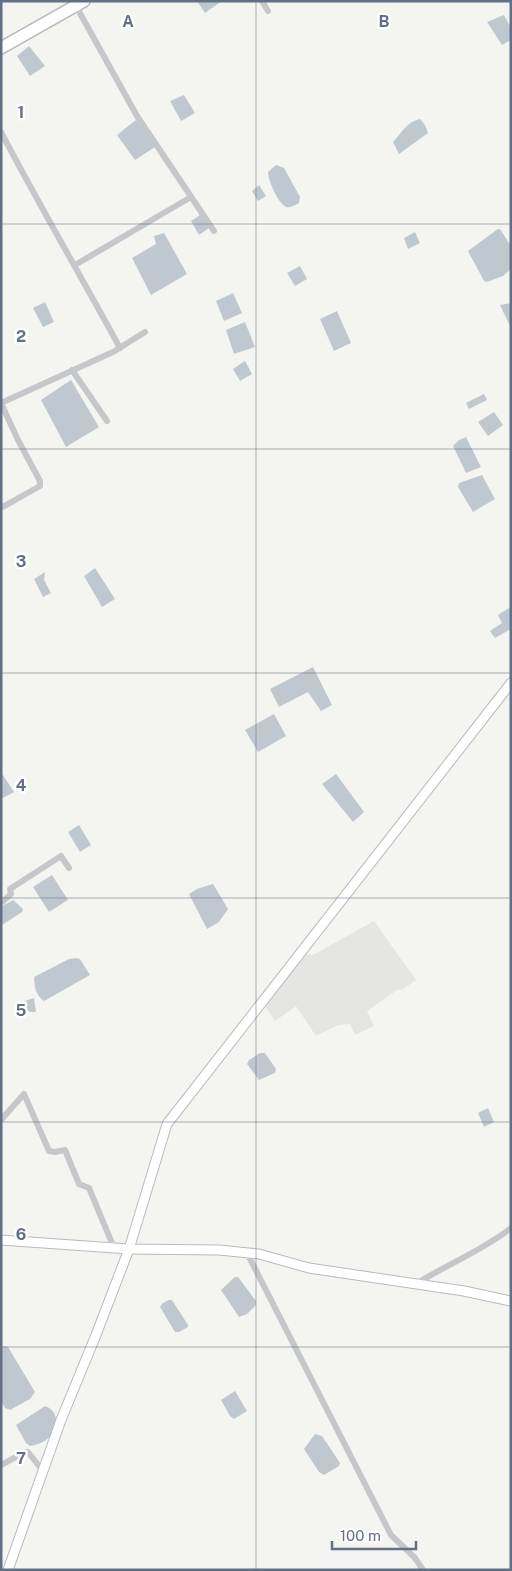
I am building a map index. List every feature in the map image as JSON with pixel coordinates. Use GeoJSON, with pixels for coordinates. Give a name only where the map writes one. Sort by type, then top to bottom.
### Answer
{"type":"FeatureCollection","features":[{"type":"Feature","properties":{"kind":"highway"},"geometry":{"type":"LineString","coordinates":[[1,48],[80,4]]}},
{"type":"Feature","properties":{"kind":"street"},"geometry":{"type":"LineString","coordinates":[[262,1],[268,11]]}},
{"type":"Feature","properties":{"kind":"street"},"geometry":{"type":"LineString","coordinates":[[80,4],[137,116],[214,232]]}},
{"type":"Feature","properties":{"kind":"street"},"geometry":{"type":"LineString","coordinates":[[1,132],[38,204],[75,265],[120,348]]}},
{"type":"Feature","properties":{"kind":"street"},"geometry":{"type":"LineString","coordinates":[[75,265],[191,197]]}},
{"type":"Feature","properties":{"kind":"street"},"geometry":{"type":"LineString","coordinates":[[1,508],[40,486],[40,481],[1,403],[120,348],[145,332]]}},
{"type":"Feature","properties":{"kind":"street"},"geometry":{"type":"LineString","coordinates":[[72,370],[107,421]]}},
{"type":"Feature","properties":{"kind":"street"},"geometry":{"type":"LineString","coordinates":[[8,1570],[61,1420],[96,1335],[128,1249],[167,1124],[511,683]]}},
{"type":"Feature","properties":{"kind":"street"},"geometry":{"type":"LineString","coordinates":[[1,903],[11,894],[10,889],[61,856],[69,868]]}},
{"type":"Feature","properties":{"kind":"street"},"geometry":{"type":"LineString","coordinates":[[1,1120],[24,1094],[49,1151],[65,1150],[79,1184],[89,1188],[114,1248]]}},
{"type":"Feature","properties":{"kind":"street"},"geometry":{"type":"LineString","coordinates":[[415,1284],[497,1239],[511,1228]]}},
{"type":"Feature","properties":{"kind":"street"},"geometry":{"type":"LineString","coordinates":[[1,1240],[128,1249],[218,1250],[259,1254],[309,1268],[464,1291],[511,1301]]}},
{"type":"Feature","properties":{"kind":"street"},"geometry":{"type":"LineString","coordinates":[[247,1253],[391,1535],[415,1558],[423,1570]]}},
{"type":"Feature","properties":{"kind":"street"},"geometry":{"type":"LineString","coordinates":[[1,1465],[28,1452],[43,1471]]}},
{"type":"Feature","properties":{"kind":"shaded area"},"geometry":{"type":"Polygon","coordinates":[[[197,1],[222,1],[205,13],[197,1]]]}},
{"type":"Feature","properties":{"kind":"shaded area"},"geometry":{"type":"Polygon","coordinates":[[[504,15],[511,28],[511,40],[502,45],[487,22],[504,15]]]}},
{"type":"Feature","properties":{"kind":"shaded area"},"geometry":{"type":"Polygon","coordinates":[[[29,46],[45,66],[30,76],[17,56],[29,46]]]}},
{"type":"Feature","properties":{"kind":"shaded area"},"geometry":{"type":"Polygon","coordinates":[[[184,95],[195,113],[181,121],[170,101],[184,95]]]}},
{"type":"Feature","properties":{"kind":"shaded area"},"geometry":{"type":"Polygon","coordinates":[[[420,119],[428,133],[399,154],[393,142],[408,125],[420,119]]]}},
{"type":"Feature","properties":{"kind":"shaded area"},"geometry":{"type":"Polygon","coordinates":[[[136,120],[155,147],[135,160],[117,135],[136,120]]]}},
{"type":"Feature","properties":{"kind":"shaded area"},"geometry":{"type":"Polygon","coordinates":[[[276,165],[284,168],[300,197],[299,203],[288,207],[284,206],[277,198],[268,176],[268,172],[276,165]]]}},
{"type":"Feature","properties":{"kind":"shaded area"},"geometry":{"type":"Polygon","coordinates":[[[259,185],[266,196],[258,201],[252,191],[259,185]]]}},
{"type":"Feature","properties":{"kind":"shaded area"},"geometry":{"type":"Polygon","coordinates":[[[200,215],[209,228],[199,235],[191,221],[200,215]]]}},
{"type":"Feature","properties":{"kind":"shaded area"},"geometry":{"type":"Polygon","coordinates":[[[500,229],[511,246],[511,269],[503,276],[487,282],[484,281],[468,251],[500,229]]]}},
{"type":"Feature","properties":{"kind":"shaded area"},"geometry":{"type":"Polygon","coordinates":[[[415,232],[420,243],[408,249],[404,238],[415,232]]]}},
{"type":"Feature","properties":{"kind":"shaded area"},"geometry":{"type":"Polygon","coordinates":[[[164,233],[187,274],[151,295],[132,258],[156,244],[154,236],[164,233]]]}},
{"type":"Feature","properties":{"kind":"shaded area"},"geometry":{"type":"Polygon","coordinates":[[[300,266],[307,279],[295,286],[287,273],[300,266]]]}},
{"type":"Feature","properties":{"kind":"shaded area"},"geometry":{"type":"Polygon","coordinates":[[[233,293],[242,313],[224,321],[216,301],[233,293]]]}},
{"type":"Feature","properties":{"kind":"shaded area"},"geometry":{"type":"Polygon","coordinates":[[[45,302],[54,322],[43,327],[33,308],[45,302]]]}},
{"type":"Feature","properties":{"kind":"shaded area"},"geometry":{"type":"Polygon","coordinates":[[[511,303],[511,328],[500,305],[511,303]]]}},
{"type":"Feature","properties":{"kind":"shaded area"},"geometry":{"type":"Polygon","coordinates":[[[337,311],[351,343],[334,351],[320,319],[337,311]]]}},
{"type":"Feature","properties":{"kind":"shaded area"},"geometry":{"type":"Polygon","coordinates":[[[245,322],[255,347],[234,354],[226,330],[245,322]]]}},
{"type":"Feature","properties":{"kind":"shaded area"},"geometry":{"type":"Polygon","coordinates":[[[245,361],[252,374],[240,381],[233,369],[245,361]]]}},
{"type":"Feature","properties":{"kind":"shaded area"},"geometry":{"type":"Polygon","coordinates":[[[71,380],[99,427],[66,447],[41,400],[71,380]]]}},
{"type":"Feature","properties":{"kind":"shaded area"},"geometry":{"type":"Polygon","coordinates":[[[484,394],[487,400],[469,409],[466,403],[484,394]]]}},
{"type":"Feature","properties":{"kind":"shaded area"},"geometry":{"type":"Polygon","coordinates":[[[494,412],[503,425],[488,436],[478,422],[494,412]]]}},
{"type":"Feature","properties":{"kind":"shaded area"},"geometry":{"type":"Polygon","coordinates":[[[466,437],[481,467],[466,473],[453,446],[459,440],[466,437]]]}},
{"type":"Feature","properties":{"kind":"shaded area"},"geometry":{"type":"Polygon","coordinates":[[[482,475],[495,499],[473,512],[458,487],[459,483],[482,475]]]}},
{"type":"Feature","properties":{"kind":"shaded area"},"geometry":{"type":"Polygon","coordinates":[[[95,568],[115,599],[102,607],[84,576],[95,568]]]}},
{"type":"Feature","properties":{"kind":"shaded area"},"geometry":{"type":"Polygon","coordinates":[[[45,572],[44,580],[51,593],[43,597],[34,579],[45,572]]]}},
{"type":"Feature","properties":{"kind":"shaded area"},"geometry":{"type":"Polygon","coordinates":[[[509,608],[511,612],[511,629],[495,638],[490,631],[502,623],[498,615],[509,608]]]}},
{"type":"Feature","properties":{"kind":"shaded area"},"geometry":{"type":"Polygon","coordinates":[[[313,667],[332,705],[321,711],[308,692],[279,707],[270,689],[313,667]]]}},
{"type":"Feature","properties":{"kind":"shaded area"},"geometry":{"type":"Polygon","coordinates":[[[274,714],[286,736],[258,752],[245,730],[274,714]]]}},
{"type":"Feature","properties":{"kind":"shaded area"},"geometry":{"type":"Polygon","coordinates":[[[336,774],[364,812],[353,822],[322,784],[336,774]]]}},
{"type":"Feature","properties":{"kind":"shaded area"},"geometry":{"type":"Polygon","coordinates":[[[3,775],[14,792],[1,799],[1,776],[3,775]]]}},
{"type":"Feature","properties":{"kind":"shaded area"},"geometry":{"type":"Polygon","coordinates":[[[79,825],[91,845],[80,852],[68,832],[79,825]]]}},
{"type":"Feature","properties":{"kind":"shaded area"},"geometry":{"type":"Polygon","coordinates":[[[52,875],[68,900],[49,912],[33,887],[52,875]]]}},
{"type":"Feature","properties":{"kind":"shaded area"},"geometry":{"type":"Polygon","coordinates":[[[213,884],[228,909],[219,922],[207,929],[189,894],[197,889],[213,884]]]}},
{"type":"Feature","properties":{"kind":"shaded area"},"geometry":{"type":"Polygon","coordinates":[[[13,900],[23,909],[22,912],[2,925],[1,907],[13,900]]]}},
{"type":"Feature","properties":{"kind":"shaded area"},"geometry":{"type":"Polygon","coordinates":[[[374,921],[416,980],[403,989],[397,990],[367,1011],[374,1026],[355,1035],[350,1024],[338,1025],[316,1036],[296,1006],[275,1021],[265,1006],[306,954],[313,955],[374,921]]]}},
{"type":"Feature","properties":{"kind":"shaded area"},"geometry":{"type":"Polygon","coordinates":[[[69,959],[80,959],[90,975],[44,1001],[36,991],[34,977],[69,959]]]}},
{"type":"Feature","properties":{"kind":"shaded area"},"geometry":{"type":"Polygon","coordinates":[[[34,998],[36,1012],[24,1010],[22,1005],[25,1001],[34,998]]]}},
{"type":"Feature","properties":{"kind":"shaded area"},"geometry":{"type":"Polygon","coordinates":[[[260,1053],[265,1053],[276,1069],[275,1073],[259,1080],[247,1064],[249,1060],[260,1053]]]}},
{"type":"Feature","properties":{"kind":"shaded area"},"geometry":{"type":"Polygon","coordinates":[[[488,1108],[494,1122],[484,1127],[478,1113],[488,1108]]]}},
{"type":"Feature","properties":{"kind":"shaded area"},"geometry":{"type":"Polygon","coordinates":[[[235,1277],[238,1277],[256,1301],[256,1305],[247,1314],[239,1317],[221,1290],[235,1277]]]}},
{"type":"Feature","properties":{"kind":"shaded area"},"geometry":{"type":"Polygon","coordinates":[[[169,1300],[172,1300],[188,1325],[188,1327],[179,1332],[175,1332],[160,1307],[169,1300]]]}},
{"type":"Feature","properties":{"kind":"shaded area"},"geometry":{"type":"Polygon","coordinates":[[[1,1347],[8,1347],[35,1392],[30,1399],[10,1410],[5,1408],[1,1401],[1,1347]]]}},
{"type":"Feature","properties":{"kind":"shaded area"},"geometry":{"type":"Polygon","coordinates":[[[235,1391],[247,1411],[234,1419],[230,1416],[221,1400],[235,1391]]]}},
{"type":"Feature","properties":{"kind":"shaded area"},"geometry":{"type":"Polygon","coordinates":[[[45,1406],[56,1417],[55,1427],[46,1440],[30,1446],[26,1443],[16,1425],[45,1406]]]}},
{"type":"Feature","properties":{"kind":"shaded area"},"geometry":{"type":"Polygon","coordinates":[[[315,1434],[322,1436],[340,1463],[339,1466],[324,1475],[319,1472],[304,1449],[315,1434]]]}}]}
